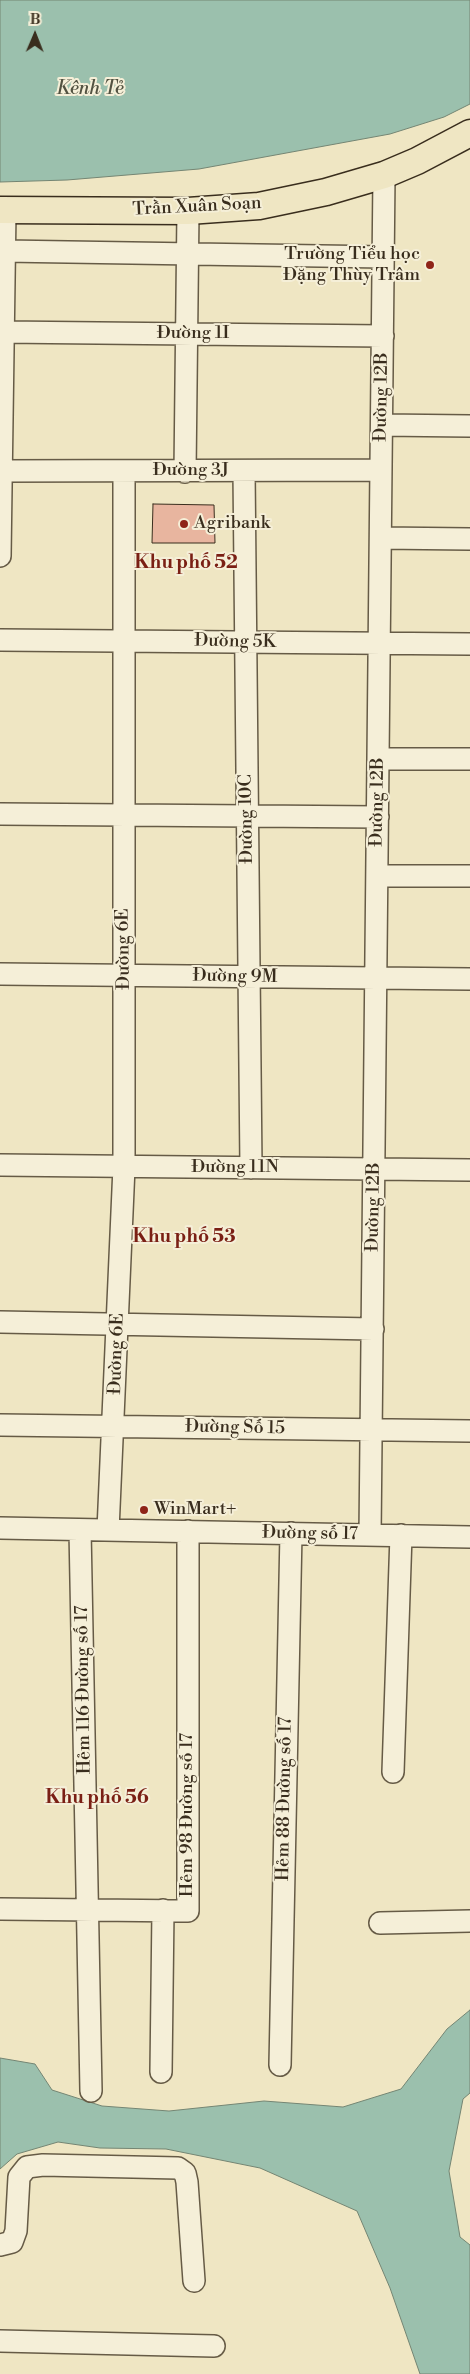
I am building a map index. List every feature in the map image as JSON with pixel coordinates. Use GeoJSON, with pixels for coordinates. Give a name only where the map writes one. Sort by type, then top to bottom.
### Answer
{"type":"FeatureCollection","features":[{"type":"Feature","properties":{"kind":"main road","name":"Trần Xuân Soạn"},"geometry":{"type":"LineString","coordinates":[[3,210],[188,211],[259,206],[293,200],[384,175],[417,161],[470,133]]}},
{"type":"Feature","properties":{"kind":"street","name":"Đường 12B"},"geometry":{"type":"LineString","coordinates":[[370,1535],[384,175]]}},
{"type":"Feature","properties":{"kind":"street"},"geometry":{"type":"LineString","coordinates":[[0,556],[5,251],[3,210]]}},
{"type":"Feature","properties":{"kind":"street"},"geometry":{"type":"LineString","coordinates":[[186,472],[188,211]]}},
{"type":"Feature","properties":{"kind":"street"},"geometry":{"type":"LineString","coordinates":[[5,251],[384,257]]}},
{"type":"Feature","properties":{"kind":"street","name":"Đường 1I"},"geometry":{"type":"LineString","coordinates":[[4,332],[383,336]]}},
{"type":"Feature","properties":{"kind":"street"},"geometry":{"type":"LineString","coordinates":[[382,426],[470,426]]}},
{"type":"Feature","properties":{"kind":"street","name":"Đường 3J"},"geometry":{"type":"LineString","coordinates":[[1,471],[381,470]]}},
{"type":"Feature","properties":{"kind":"street","name":"Đường 6E"},"geometry":{"type":"LineString","coordinates":[[108,1530],[124,1167],[124,471]]}},
{"type":"Feature","properties":{"kind":"street","name":"Đường 10C"},"geometry":{"type":"LineString","coordinates":[[244,471],[251,1168]]}},
{"type":"Feature","properties":{"kind":"street"},"geometry":{"type":"LineString","coordinates":[[381,538],[470,539]]}},
{"type":"Feature","properties":{"kind":"street","name":"Đường 5K"},"geometry":{"type":"LineString","coordinates":[[0,640],[470,644]]}},
{"type":"Feature","properties":{"kind":"street"},"geometry":{"type":"LineString","coordinates":[[378,759],[470,759]]}},
{"type":"Feature","properties":{"kind":"street"},"geometry":{"type":"LineString","coordinates":[[0,814],[378,817]]}},
{"type":"Feature","properties":{"kind":"street"},"geometry":{"type":"LineString","coordinates":[[377,876],[470,876]]}},
{"type":"Feature","properties":{"kind":"street","name":"Đường 9M"},"geometry":{"type":"LineString","coordinates":[[0,974],[470,980]]}},
{"type":"Feature","properties":{"kind":"street","name":"Đường 11N"},"geometry":{"type":"LineString","coordinates":[[0,1165],[470,1170]]}},
{"type":"Feature","properties":{"kind":"street"},"geometry":{"type":"LineString","coordinates":[[0,1322],[373,1329]]}},
{"type":"Feature","properties":{"kind":"street","name":"Đường Số 15"},"geometry":{"type":"LineString","coordinates":[[0,1425],[470,1431]]}},
{"type":"Feature","properties":{"kind":"street","name":"Đường số 17"},"geometry":{"type":"LineString","coordinates":[[0,1528],[470,1536]]}},
{"type":"Feature","properties":{"kind":"street","name":"Hẻm 116 Đường số 17"},"geometry":{"type":"LineString","coordinates":[[80,1530],[91,2091]]}},
{"type":"Feature","properties":{"kind":"street","name":"Hẻm 98 Đường số 17"},"geometry":{"type":"LineString","coordinates":[[0,1909],[188,1910],[188,1531]]}},
{"type":"Feature","properties":{"kind":"street","name":"Hẻm 88 Đường số 17"},"geometry":{"type":"LineString","coordinates":[[280,2065],[291,1533]]}},
{"type":"Feature","properties":{"kind":"street"},"geometry":{"type":"LineString","coordinates":[[393,1772],[402,1535]]}},
{"type":"Feature","properties":{"kind":"street"},"geometry":{"type":"LineString","coordinates":[[161,2072],[163,1910]]}},
{"type":"Feature","properties":{"kind":"street"},"geometry":{"type":"LineString","coordinates":[[380,1923],[470,1921]]}},
{"type":"Feature","properties":{"kind":"street"},"geometry":{"type":"LineString","coordinates":[[0,2245],[12,2242],[16,2231],[19,2177],[27,2167],[43,2165],[178,2168],[185,2173],[187,2182],[194,2281]]}},
{"type":"Feature","properties":{"kind":"street"},"geometry":{"type":"LineString","coordinates":[[0,2341],[214,2346]]}},
{"type":"Feature","properties":{"kind":"water","name":"Kênh Tẻ"},"geometry":{"type":"Polygon","coordinates":[[[0,0],[470,0],[470,104],[444,117],[390,134],[199,169],[67,180],[0,182],[0,0]]]}},
{"type":"Feature","properties":{"kind":"water"},"geometry":{"type":"Polygon","coordinates":[[[470,2010],[470,2093],[463,2099],[449,2171],[460,2237],[470,2245],[470,2374],[420,2374],[390,2288],[357,2211],[260,2168],[166,2149],[100,2148],[58,2142],[17,2154],[0,2169],[0,2058],[35,2064],[52,2090],[102,2106],[169,2111],[264,2101],[343,2107],[401,2089],[447,2029],[470,2010]]]}},
{"type":"Feature","properties":{"kind":"building","name":"Agribank"},"geometry":{"type":"Polygon","coordinates":[[[153,504],[214,505],[215,543],[152,543],[153,504]]]}},
{"type":"Feature","properties":{"kind":"place","name":"Trường Tiểu học Đặng Thùy Trâm"},"geometry":{"type":"Point","coordinates":[430,265]}},
{"type":"Feature","properties":{"kind":"place","name":"Agribank"},"geometry":{"type":"Point","coordinates":[184,524]}},
{"type":"Feature","properties":{"kind":"place","name":"WinMart+"},"geometry":{"type":"Point","coordinates":[144,1510]}},
{"type":"Feature","properties":{"kind":"district","name":"Khu phố 52"},"geometry":{"type":"Point","coordinates":[186,563]}},
{"type":"Feature","properties":{"kind":"district","name":"Khu phố 53"},"geometry":{"type":"Point","coordinates":[184,1237]}},
{"type":"Feature","properties":{"kind":"district","name":"Khu phố 56"},"geometry":{"type":"Point","coordinates":[97,1798]}}]}
